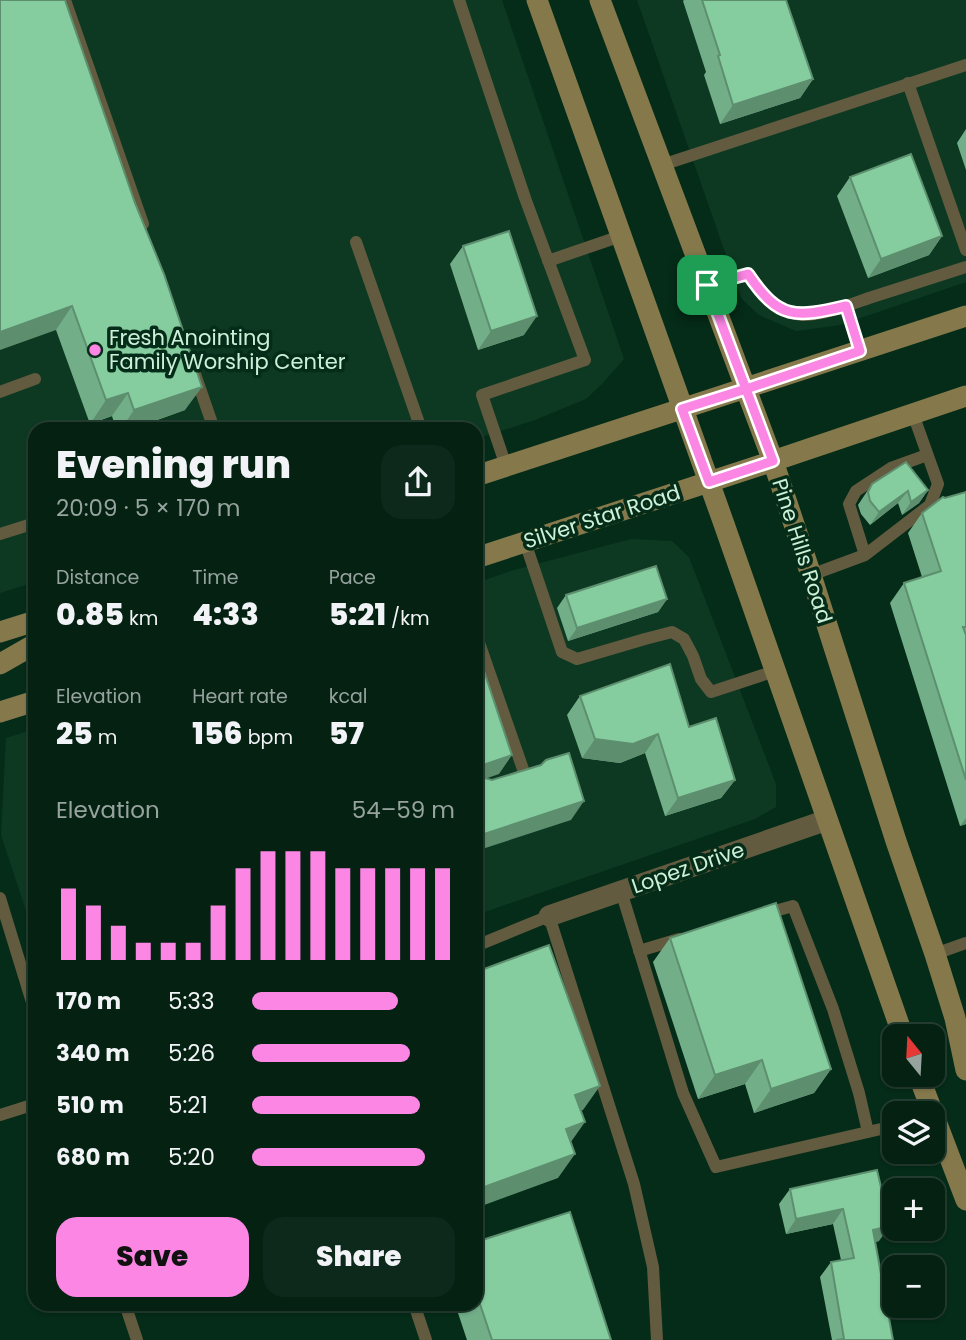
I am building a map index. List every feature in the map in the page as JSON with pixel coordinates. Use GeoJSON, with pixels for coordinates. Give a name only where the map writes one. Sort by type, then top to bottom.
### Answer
{"type":"FeatureCollection","features":[{"type":"Feature","properties":{"kind":"main road"},"geometry":{"type":"LineString","coordinates":[[537,0],[899,1024]]}},
{"type":"Feature","properties":{"kind":"main road","name":"Pine Hills Road"},"geometry":{"type":"LineString","coordinates":[[600,0],[773,461],[896,841],[962,1032],[966,1070]]}},
{"type":"Feature","properties":{"kind":"main road"},"geometry":{"type":"LineString","coordinates":[[483,474],[966,316]]}},
{"type":"Feature","properties":{"kind":"main road","name":"Silver Star Road"},"geometry":{"type":"LineString","coordinates":[[483,556],[966,396]]}},
{"type":"Feature","properties":{"kind":"main road"},"geometry":{"type":"LineString","coordinates":[[2,627],[28,622]]}},
{"type":"Feature","properties":{"kind":"main road"},"geometry":{"type":"LineString","coordinates":[[0,664],[28,648]]}},
{"type":"Feature","properties":{"kind":"main road"},"geometry":{"type":"LineString","coordinates":[[0,712],[28,703]]}},
{"type":"Feature","properties":{"kind":"main road"},"geometry":{"type":"LineString","coordinates":[[945,1147],[966,1200]]}},
{"type":"Feature","properties":{"kind":"street","name":"Lopez Drive"},"geometry":{"type":"LineString","coordinates":[[549,916],[827,820]]}},
{"type":"Feature","properties":{"kind":"lane"},"geometry":{"type":"LineString","coordinates":[[65,0],[146,232]]}},
{"type":"Feature","properties":{"kind":"lane"},"geometry":{"type":"LineString","coordinates":[[458,0],[525,198],[585,360],[482,395],[506,466]]}},
{"type":"Feature","properties":{"kind":"lane"},"geometry":{"type":"LineString","coordinates":[[662,165],[966,65]]}},
{"type":"Feature","properties":{"kind":"lane"},"geometry":{"type":"LineString","coordinates":[[908,83],[966,250]]}},
{"type":"Feature","properties":{"kind":"lane"},"geometry":{"type":"LineString","coordinates":[[548,261],[621,236]]}},
{"type":"Feature","properties":{"kind":"lane"},"geometry":{"type":"LineString","coordinates":[[356,242],[419,422]]}},
{"type":"Feature","properties":{"kind":"lane"},"geometry":{"type":"LineString","coordinates":[[707,285],[748,274],[762,294],[782,309],[800,315],[846,306],[966,267]]}},
{"type":"Feature","properties":{"kind":"lane"},"geometry":{"type":"LineString","coordinates":[[846,306],[860,351]]}},
{"type":"Feature","properties":{"kind":"lane"},"geometry":{"type":"LineString","coordinates":[[189,355],[212,422]]}},
{"type":"Feature","properties":{"kind":"lane"},"geometry":{"type":"LineString","coordinates":[[0,392],[35,379]]}},
{"type":"Feature","properties":{"kind":"lane"},"geometry":{"type":"LineString","coordinates":[[811,575],[865,555],[930,505],[938,484],[913,414]]}},
{"type":"Feature","properties":{"kind":"lane"},"geometry":{"type":"LineString","coordinates":[[865,555],[849,503],[856,491],[891,468],[927,455]]}},
{"type":"Feature","properties":{"kind":"lane"},"geometry":{"type":"LineString","coordinates":[[0,534],[28,525]]}},
{"type":"Feature","properties":{"kind":"lane"},"geometry":{"type":"LineString","coordinates":[[524,542],[562,652],[577,659],[672,632],[684,639],[701,679],[711,692],[775,671]]}},
{"type":"Feature","properties":{"kind":"lane"},"geometry":{"type":"LineString","coordinates":[[483,654],[525,775],[500,783]]}},
{"type":"Feature","properties":{"kind":"lane"},"geometry":{"type":"LineString","coordinates":[[621,891],[683,1093],[716,1167],[882,1129]]}},
{"type":"Feature","properties":{"kind":"lane"},"geometry":{"type":"LineString","coordinates":[[0,898],[28,989]]}},
{"type":"Feature","properties":{"kind":"lane"},"geometry":{"type":"LineString","coordinates":[[755,917],[793,906],[833,1009],[868,1132]]}},
{"type":"Feature","properties":{"kind":"lane"},"geometry":{"type":"LineString","coordinates":[[483,943],[549,916],[634,1184],[653,1267],[657,1340]]}},
{"type":"Feature","properties":{"kind":"lane"},"geometry":{"type":"LineString","coordinates":[[639,951],[691,936]]}},
{"type":"Feature","properties":{"kind":"lane"},"geometry":{"type":"LineString","coordinates":[[0,947],[14,942]]}},
{"type":"Feature","properties":{"kind":"lane"},"geometry":{"type":"LineString","coordinates":[[935,954],[966,943]]}},
{"type":"Feature","properties":{"kind":"lane"},"geometry":{"type":"LineString","coordinates":[[0,1115],[28,1106]]}},
{"type":"Feature","properties":{"kind":"lane"},"geometry":{"type":"LineString","coordinates":[[127,1311],[137,1340]]}},
{"type":"Feature","properties":{"kind":"lane"},"geometry":{"type":"LineString","coordinates":[[416,1311],[426,1340]]}},
{"type":"Feature","properties":{"kind":"shaded area"},"geometry":{"type":"Polygon","coordinates":[[[0,0],[502,0],[624,359],[586,399],[535,420],[483,437],[483,422],[28,422],[28,584],[0,593],[0,0]]]}},
{"type":"Feature","properties":{"kind":"shaded area"},"geometry":{"type":"Polygon","coordinates":[[[637,0],[966,0],[966,282],[840,325],[796,331],[759,315],[741,298],[637,0]]]}},
{"type":"Feature","properties":{"kind":"shaded area"},"geometry":{"type":"Polygon","coordinates":[[[631,539],[672,541],[689,557],[776,784],[776,807],[755,819],[483,913],[483,581],[631,539]]]}},
{"type":"Feature","properties":{"kind":"shaded area"},"geometry":{"type":"Polygon","coordinates":[[[28,731],[28,917],[1,835],[6,738],[28,731]]]}},
{"type":"Feature","properties":{"kind":"building"},"geometry":{"type":"Polygon","coordinates":[[[0,0],[65,0],[202,387],[134,410],[128,393],[106,400],[72,306],[0,332],[0,0]]]}},
{"type":"Feature","properties":{"kind":"building"},"geometry":{"type":"Polygon","coordinates":[[[702,0],[786,0],[813,79],[733,105],[702,0]]]}},
{"type":"Feature","properties":{"kind":"building"},"geometry":{"type":"Polygon","coordinates":[[[911,154],[942,236],[881,259],[850,177],[911,154]]]}},
{"type":"Feature","properties":{"kind":"building"},"geometry":{"type":"Polygon","coordinates":[[[509,231],[537,316],[491,331],[463,246],[509,231]]]}},
{"type":"Feature","properties":{"kind":"building"},"geometry":{"type":"Polygon","coordinates":[[[906,462],[928,490],[911,502],[908,491],[879,512],[870,501],[868,492],[872,484],[906,462]]]}},
{"type":"Feature","properties":{"kind":"building"},"geometry":{"type":"Polygon","coordinates":[[[966,492],[966,627],[963,627],[966,635],[966,780],[904,583],[941,571],[922,513],[943,497],[966,492]]]}},
{"type":"Feature","properties":{"kind":"building"},"geometry":{"type":"Polygon","coordinates":[[[656,566],[667,599],[577,628],[566,595],[656,566]]]}},
{"type":"Feature","properties":{"kind":"building"},"geometry":{"type":"Polygon","coordinates":[[[670,664],[689,727],[716,718],[735,780],[678,798],[658,734],[633,744],[595,739],[580,696],[670,664]]]}},
{"type":"Feature","properties":{"kind":"building"},"geometry":{"type":"Polygon","coordinates":[[[483,668],[512,755],[483,765],[483,668]]]}},
{"type":"Feature","properties":{"kind":"building"},"geometry":{"type":"Polygon","coordinates":[[[569,753],[584,801],[483,834],[483,776],[492,780],[569,753]]]}},
{"type":"Feature","properties":{"kind":"building"},"geometry":{"type":"Polygon","coordinates":[[[776,903],[831,1069],[771,1089],[762,1060],[715,1075],[670,938],[776,903]]]}},
{"type":"Feature","properties":{"kind":"building"},"geometry":{"type":"Polygon","coordinates":[[[549,945],[600,1086],[575,1095],[585,1122],[566,1129],[575,1154],[483,1187],[483,969],[549,945]]]}},
{"type":"Feature","properties":{"kind":"building"},"geometry":{"type":"Polygon","coordinates":[[[877,1170],[882,1192],[882,1228],[873,1230],[882,1280],[882,1318],[889,1318],[893,1340],[836,1340],[844,1339],[831,1262],[854,1258],[843,1209],[796,1219],[790,1189],[877,1170]]]}},
{"type":"Feature","properties":{"kind":"building"},"geometry":{"type":"Polygon","coordinates":[[[570,1212],[611,1340],[492,1340],[482,1311],[483,1240],[570,1212]]]}},
{"type":"Feature","properties":{"kind":"place","name":"Fresh Anointing Family Worship Center"},"geometry":{"type":"Point","coordinates":[95,350]}},
{"type":"Feature","properties":{"kind":"route"},"geometry":{"type":"LineString","coordinates":[[707,285],[746,389],[682,409],[709,482],[773,461],[746,389],[860,351],[846,306],[800,315],[782,309],[762,294],[748,274],[707,285]]}}]}
